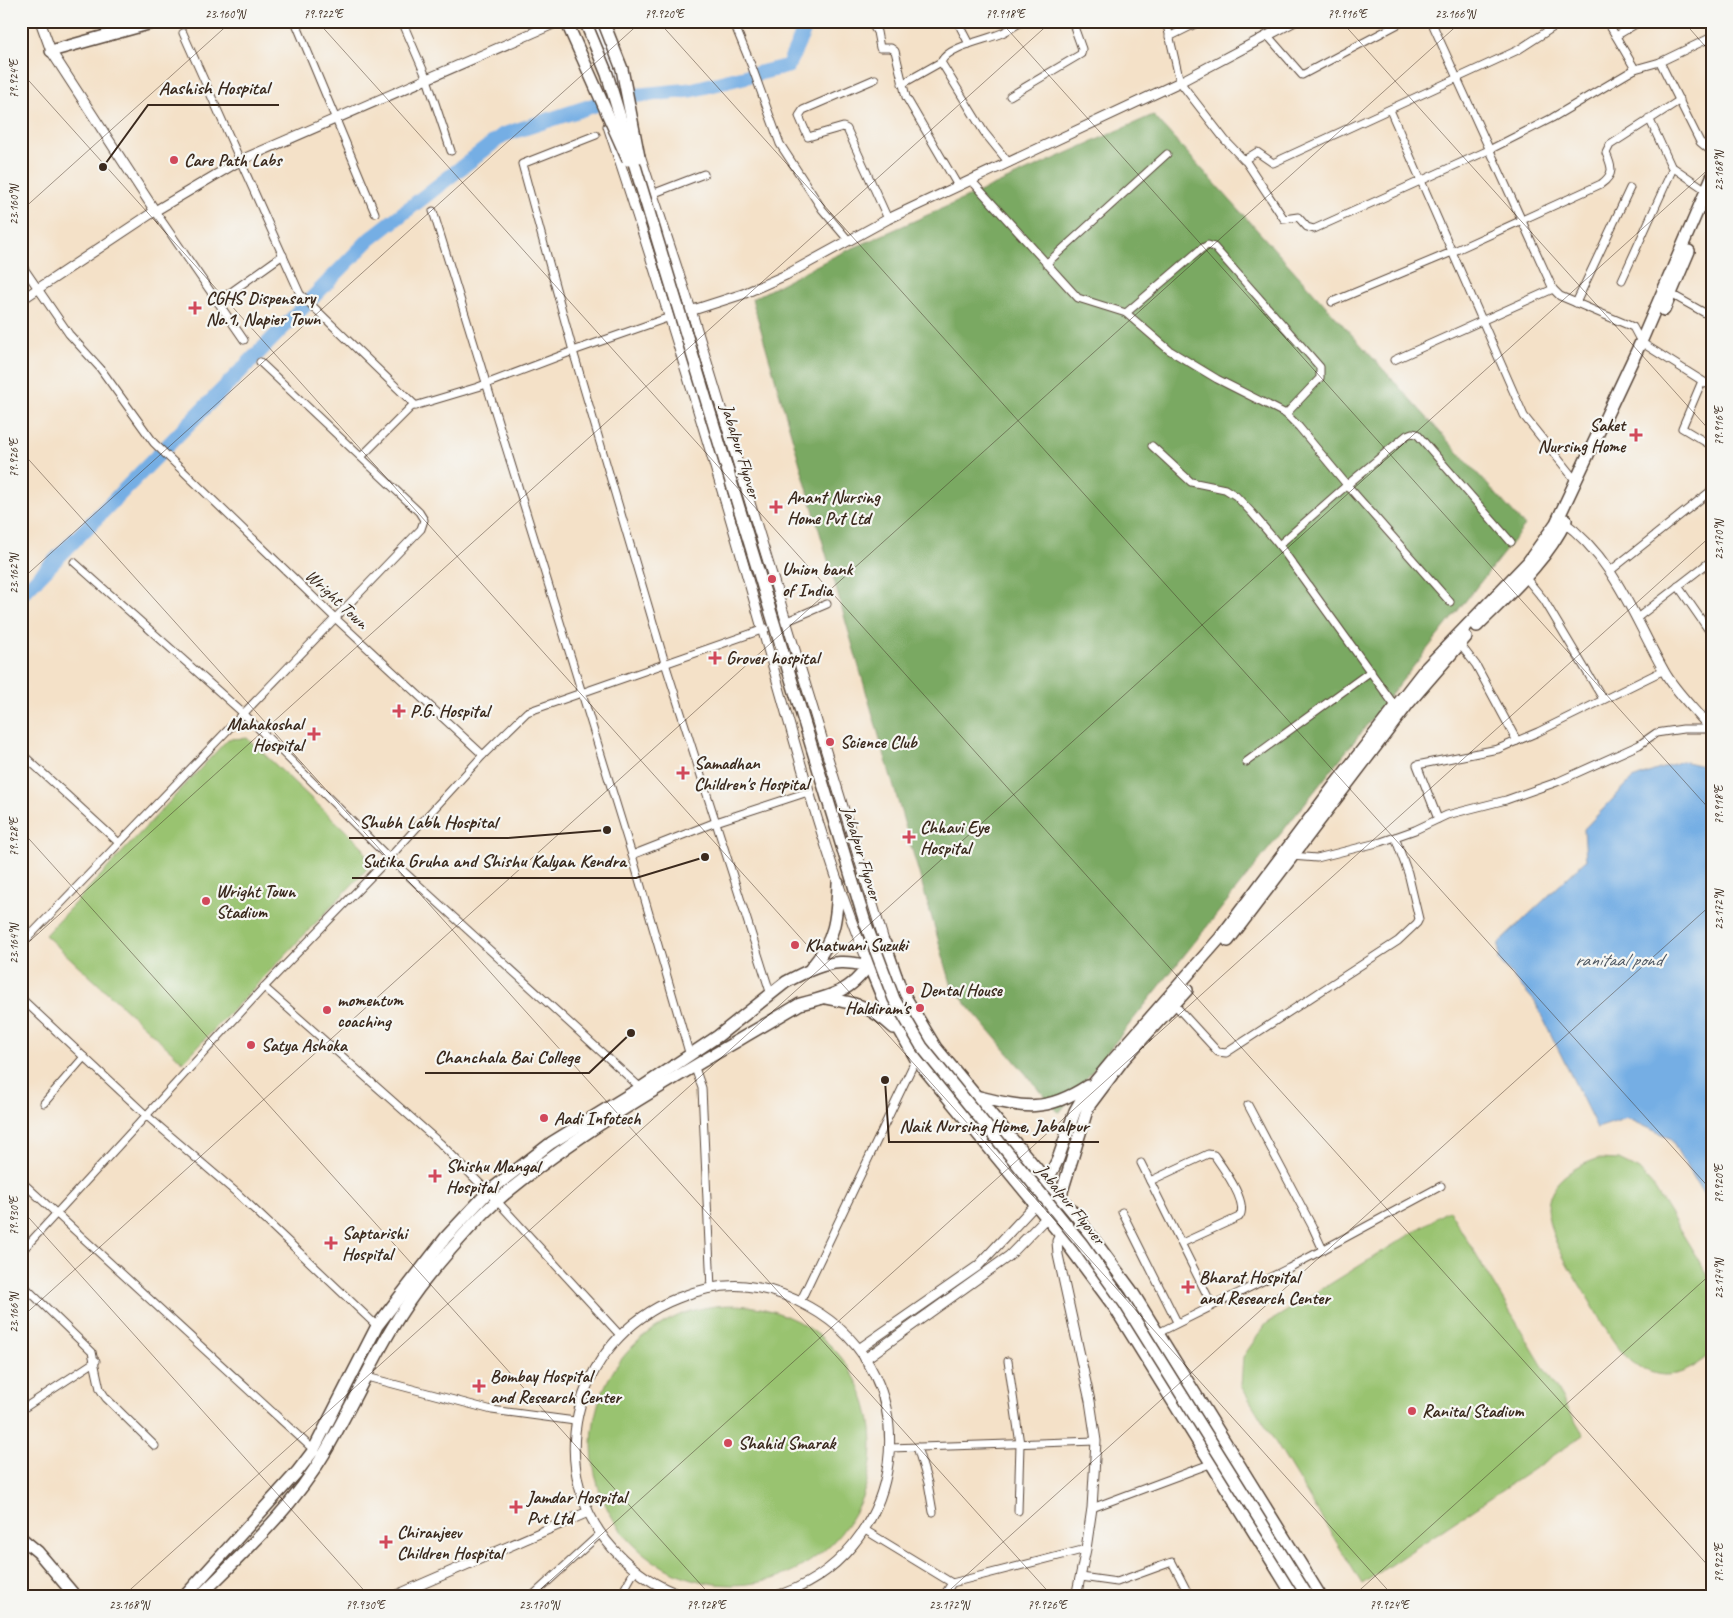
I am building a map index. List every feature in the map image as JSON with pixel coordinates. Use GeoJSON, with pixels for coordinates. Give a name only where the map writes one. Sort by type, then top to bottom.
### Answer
{"type":"FeatureCollection","features":[{"type":"Feature","properties":{"kind":"main road"},"geometry":{"type":"LineString","coordinates":[[51,51],[159,21]]}},
{"type":"Feature","properties":{"kind":"main road"},"geometry":{"type":"LineString","coordinates":[[566,21],[584,57],[624,155],[636,170]]}},
{"type":"Feature","properties":{"kind":"main road","name":"Jabalpur Flyover"},"geometry":{"type":"LineString","coordinates":[[585,21],[607,74],[862,913],[878,961],[894,999],[922,1047],[1082,1244],[1125,1304],[1308,1597]]}},
{"type":"Feature","properties":{"kind":"main road"},"geometry":{"type":"LineString","coordinates":[[603,21],[622,69],[639,157],[636,170]]}},
{"type":"Feature","properties":{"kind":"main road"},"geometry":{"type":"LineString","coordinates":[[1047,1217],[1060,1198],[1088,1107],[1124,1059],[1221,950],[1408,704],[1459,644],[1525,577],[1553,544],[1576,481],[1671,294],[1709,194],[1712,177]]}},
{"type":"Feature","properties":{"kind":"main road"},"geometry":{"type":"LineString","coordinates":[[1036,1204],[1048,1183],[1075,1111],[1096,1080],[1220,938],[1395,706],[1447,646],[1528,562],[1562,521],[1644,344],[1709,194]]}},
{"type":"Feature","properties":{"kind":"main road"},"geometry":{"type":"LineString","coordinates":[[808,971],[823,954],[832,934],[836,919],[838,883]]}},
{"type":"Feature","properties":{"kind":"main road"},"geometry":{"type":"LineString","coordinates":[[359,1375],[377,1326],[446,1237],[488,1192],[551,1143],[645,1092],[695,1068],[800,1004],[826,998],[848,989],[885,944]]}},
{"type":"Feature","properties":{"kind":"main road"},"geometry":{"type":"LineString","coordinates":[[885,944],[896,976],[913,1012],[936,1048],[1077,1217],[1159,1332],[1321,1597]]}},
{"type":"Feature","properties":{"kind":"main road"},"geometry":{"type":"LineString","coordinates":[[198,1597],[261,1534],[298,1492],[359,1375],[428,1276],[497,1201],[559,1151],[645,1092],[786,982],[808,971],[839,961],[869,965],[896,976]]}},
{"type":"Feature","properties":{"kind":"main road"},"geometry":{"type":"LineString","coordinates":[[869,965],[899,1033],[916,1059],[1047,1217],[1140,1346],[1210,1464],[1294,1597]]}},
{"type":"Feature","properties":{"kind":"main road"},"geometry":{"type":"LineString","coordinates":[[826,998],[860,1004],[877,1013],[899,1033]]}},
{"type":"Feature","properties":{"kind":"main road"},"geometry":{"type":"LineString","coordinates":[[975,1096],[1014,1105],[1039,1107],[1069,1098],[1096,1080]]}},
{"type":"Feature","properties":{"kind":"main road"},"geometry":{"type":"LineString","coordinates":[[184,1597],[318,1453]]}},
{"type":"Feature","properties":{"kind":"main road"},"geometry":{"type":"LineString","coordinates":[[21,1538],[38,1552],[76,1597]]}},
{"type":"Feature","properties":{"kind":"street"},"geometry":{"type":"LineString","coordinates":[[40,21],[51,51],[155,211],[244,340]]}},
{"type":"Feature","properties":{"kind":"street"},"geometry":{"type":"LineString","coordinates":[[295,21],[375,213]]}},
{"type":"Feature","properties":{"kind":"street"},"geometry":{"type":"LineString","coordinates":[[402,21],[427,79],[450,150]]}},
{"type":"Feature","properties":{"kind":"street"},"geometry":{"type":"LineString","coordinates":[[21,300],[155,211],[240,160],[560,21]]}},
{"type":"Feature","properties":{"kind":"street"},"geometry":{"type":"LineString","coordinates":[[571,21],[599,99],[670,317],[762,628],[808,792],[838,883],[869,965]]}},
{"type":"Feature","properties":{"kind":"street"},"geometry":{"type":"LineString","coordinates":[[594,21],[628,115],[691,310],[885,944]]}},
{"type":"Feature","properties":{"kind":"street"},"geometry":{"type":"LineString","coordinates":[[733,21],[780,144],[795,170],[822,209],[849,241]]}},
{"type":"Feature","properties":{"kind":"street"},"geometry":{"type":"LineString","coordinates":[[870,21],[878,34],[880,48],[891,48],[895,51],[906,97],[958,186]]}},
{"type":"Feature","properties":{"kind":"street"},"geometry":{"type":"LineString","coordinates":[[957,21],[969,44]]}},
{"type":"Feature","properties":{"kind":"street"},"geometry":{"type":"LineString","coordinates":[[902,84],[941,62],[945,56],[969,44],[1001,33],[1023,21]]}},
{"type":"Feature","properties":{"kind":"street"},"geometry":{"type":"LineString","coordinates":[[1010,96],[1081,54],[1082,49],[1072,21]]}},
{"type":"Feature","properties":{"kind":"street"},"geometry":{"type":"LineString","coordinates":[[1166,21],[1180,82],[1225,140],[1246,160],[1284,219],[1298,217],[1310,229],[1489,150],[1552,118],[1635,69],[1660,62],[1712,36]]}},
{"type":"Feature","properties":{"kind":"street"},"geometry":{"type":"LineString","coordinates":[[1169,37],[1201,21]]}},
{"type":"Feature","properties":{"kind":"street"},"geometry":{"type":"LineString","coordinates":[[362,456],[411,407],[486,384],[670,317],[743,294],[786,274],[888,219],[1180,82],[1295,21]]}},
{"type":"Feature","properties":{"kind":"street"},"geometry":{"type":"LineString","coordinates":[[1268,36],[1302,75],[1404,21]]}},
{"type":"Feature","properties":{"kind":"street"},"geometry":{"type":"LineString","coordinates":[[1431,21],[1455,78],[1553,288],[1560,296],[1633,327],[1644,344],[1712,387]]}},
{"type":"Feature","properties":{"kind":"street"},"geometry":{"type":"LineString","coordinates":[[1246,160],[1257,152],[1273,163],[1518,50],[1563,21]]}},
{"type":"Feature","properties":{"kind":"street"},"geometry":{"type":"LineString","coordinates":[[1607,21],[1635,69]]}},
{"type":"Feature","properties":{"kind":"street"},"geometry":{"type":"LineString","coordinates":[[1616,36],[1641,21]]}},
{"type":"Feature","properties":{"kind":"street"},"geometry":{"type":"LineString","coordinates":[[183,34],[300,294],[416,406]]}},
{"type":"Feature","properties":{"kind":"street"},"geometry":{"type":"LineString","coordinates":[[941,62],[984,132],[1009,163]]}},
{"type":"Feature","properties":{"kind":"street"},"geometry":{"type":"LineString","coordinates":[[1660,62],[1700,142],[1712,152]]}},
{"type":"Feature","properties":{"kind":"street"},"geometry":{"type":"LineString","coordinates":[[875,79],[803,110],[799,116],[808,137],[843,127],[847,129],[871,186],[888,219]]}},
{"type":"Feature","properties":{"kind":"street"},"geometry":{"type":"LineString","coordinates":[[1332,302],[1452,252],[1601,184],[1611,177],[1613,171],[1606,150],[1649,118],[1680,100]]}},
{"type":"Feature","properties":{"kind":"street"},"geometry":{"type":"LineString","coordinates":[[1390,110],[1524,416],[1576,481]]}},
{"type":"Feature","properties":{"kind":"street"},"geometry":{"type":"LineString","coordinates":[[1649,118],[1673,168],[1709,194]]}},
{"type":"Feature","properties":{"kind":"street"},"geometry":{"type":"LineString","coordinates":[[596,135],[522,164],[573,351],[665,663],[771,995]]}},
{"type":"Feature","properties":{"kind":"street"},"geometry":{"type":"LineString","coordinates":[[1046,264],[1167,154]]}},
{"type":"Feature","properties":{"kind":"street"},"geometry":{"type":"LineString","coordinates":[[1622,280],[1673,168]]}},
{"type":"Feature","properties":{"kind":"street"},"geometry":{"type":"LineString","coordinates":[[652,194],[704,174]]}},
{"type":"Feature","properties":{"kind":"street"},"geometry":{"type":"LineString","coordinates":[[972,180],[1078,298],[1126,314],[1168,350],[1217,379],[1286,414],[1450,602]]}},
{"type":"Feature","properties":{"kind":"street"},"geometry":{"type":"LineString","coordinates":[[1576,303],[1630,188]]}},
{"type":"Feature","properties":{"kind":"street"},"geometry":{"type":"LineString","coordinates":[[433,211],[632,855],[690,1056]]}},
{"type":"Feature","properties":{"kind":"street"},"geometry":{"type":"LineString","coordinates":[[1126,314],[1201,249],[1208,246],[1214,247],[1320,368],[1320,378],[1286,414]]}},
{"type":"Feature","properties":{"kind":"street"},"geometry":{"type":"LineString","coordinates":[[217,302],[283,255]]}},
{"type":"Feature","properties":{"kind":"street","name":"Wright Town"},"geometry":{"type":"LineString","coordinates":[[21,264],[69,334],[100,368],[154,443],[334,617],[483,755]]}},
{"type":"Feature","properties":{"kind":"street"},"geometry":{"type":"LineString","coordinates":[[1394,360],[1483,322],[1553,288]]}},
{"type":"Feature","properties":{"kind":"street"},"geometry":{"type":"LineString","coordinates":[[1671,294],[1712,317]]}},
{"type":"Feature","properties":{"kind":"street"},"geometry":{"type":"LineString","coordinates":[[21,945],[118,842],[244,714],[334,617],[421,529],[424,520],[362,456],[260,362]]}},
{"type":"Feature","properties":{"kind":"street"},"geometry":{"type":"LineString","coordinates":[[1702,381],[1682,428],[1712,446]]}},
{"type":"Feature","properties":{"kind":"street"},"geometry":{"type":"LineString","coordinates":[[1279,546],[1347,485],[1407,435],[1412,433],[1417,434],[1510,542]]}},
{"type":"Feature","properties":{"kind":"street"},"geometry":{"type":"LineString","coordinates":[[1152,446],[1191,482],[1225,488],[1236,496],[1279,546],[1395,706]]}},
{"type":"Feature","properties":{"kind":"street"},"geometry":{"type":"LineString","coordinates":[[1610,571],[1712,490]]}},
{"type":"Feature","properties":{"kind":"street"},"geometry":{"type":"LineString","coordinates":[[1562,521],[1579,533],[1610,571],[1664,670],[1711,730]]}},
{"type":"Feature","properties":{"kind":"street"},"geometry":{"type":"LineString","coordinates":[[1637,618],[1712,560]]}},
{"type":"Feature","properties":{"kind":"street"},"geometry":{"type":"LineString","coordinates":[[74,562],[244,714],[389,858],[645,1092]]}},
{"type":"Feature","properties":{"kind":"street"},"geometry":{"type":"LineString","coordinates":[[1525,577],[1544,600],[1603,699]]}},
{"type":"Feature","properties":{"kind":"street"},"geometry":{"type":"LineString","coordinates":[[1678,586],[1712,635]]}},
{"type":"Feature","properties":{"kind":"street"},"geometry":{"type":"LineString","coordinates":[[21,1252],[264,987],[389,858],[483,755],[527,712],[827,604]]}},
{"type":"Feature","properties":{"kind":"street"},"geometry":{"type":"LineString","coordinates":[[1459,644],[1476,665],[1517,741]]}},
{"type":"Feature","properties":{"kind":"street"},"geometry":{"type":"LineString","coordinates":[[1438,819],[1417,766],[1498,749],[1664,670]]}},
{"type":"Feature","properties":{"kind":"street"},"geometry":{"type":"LineString","coordinates":[[1246,762],[1371,671]]}},
{"type":"Feature","properties":{"kind":"street"},"geometry":{"type":"LineString","coordinates":[[1703,720],[1712,710]]}},
{"type":"Feature","properties":{"kind":"street"},"geometry":{"type":"LineString","coordinates":[[1291,856],[1316,858],[1395,837],[1438,819],[1557,782],[1623,753],[1656,733],[1683,729],[1711,730]]}},
{"type":"Feature","properties":{"kind":"street"},"geometry":{"type":"LineString","coordinates":[[21,753],[118,842]]}},
{"type":"Feature","properties":{"kind":"street"},"geometry":{"type":"LineString","coordinates":[[632,855],[716,822],[808,792]]}},
{"type":"Feature","properties":{"kind":"street"},"geometry":{"type":"LineString","coordinates":[[1174,1004],[1218,1052],[1226,1053],[1398,941],[1418,923],[1419,919],[1408,873],[1395,837]]}},
{"type":"Feature","properties":{"kind":"street"},"geometry":{"type":"LineString","coordinates":[[264,987],[440,1143],[497,1201],[619,1334]]}},
{"type":"Feature","properties":{"kind":"street"},"geometry":{"type":"LineString","coordinates":[[21,998],[147,1116],[238,1194],[377,1326]]}},
{"type":"Feature","properties":{"kind":"street"},"geometry":{"type":"LineString","coordinates":[[44,1103],[84,1057]]}},
{"type":"Feature","properties":{"kind":"street"},"geometry":{"type":"LineString","coordinates":[[800,1302],[916,1059]]}},
{"type":"Feature","properties":{"kind":"street"},"geometry":{"type":"LineString","coordinates":[[695,1068],[702,1088],[711,1289]]}},
{"type":"Feature","properties":{"kind":"street"},"geometry":{"type":"LineString","coordinates":[[1248,1105],[1323,1250]]}},
{"type":"Feature","properties":{"kind":"street"},"geometry":{"type":"LineString","coordinates":[[1150,1181],[1208,1154],[1214,1156],[1240,1198],[1243,1207],[1239,1217],[1182,1242]]}},
{"type":"Feature","properties":{"kind":"street"},"geometry":{"type":"LineString","coordinates":[[1141,1163],[1182,1242],[1212,1306]]}},
{"type":"Feature","properties":{"kind":"street"},"geometry":{"type":"LineString","coordinates":[[21,1181],[318,1453]]}},
{"type":"Feature","properties":{"kind":"street"},"geometry":{"type":"LineString","coordinates":[[1140,1346],[1177,1322],[1323,1250],[1441,1186]]}},
{"type":"Feature","properties":{"kind":"street"},"geometry":{"type":"LineString","coordinates":[[859,1349],[978,1266],[1036,1204]]}},
{"type":"Feature","properties":{"kind":"street"},"geometry":{"type":"LineString","coordinates":[[1122,1212],[1177,1322]]}},
{"type":"Feature","properties":{"kind":"street"},"geometry":{"type":"LineString","coordinates":[[865,1359],[1009,1256],[1047,1217]]}},
{"type":"Feature","properties":{"kind":"street"},"geometry":{"type":"LineString","coordinates":[[1076,1597],[1092,1508],[1096,1441],[1090,1401],[1058,1255],[1060,1234],[1077,1217]]}},
{"type":"Feature","properties":{"kind":"street"},"geometry":{"type":"LineString","coordinates":[[21,1283],[86,1345],[96,1361],[100,1389],[106,1398],[155,1446]]}},
{"type":"Feature","properties":{"kind":"street"},"geometry":{"type":"LineString","coordinates":[[690,1597],[675,1593],[635,1570],[609,1546],[588,1512],[576,1475],[573,1452],[575,1421],[590,1374],[619,1334],[656,1306],[698,1290],[744,1286],[789,1296],[829,1318],[859,1349],[865,1359],[880,1386],[890,1426],[890,1466],[879,1506],[858,1541],[829,1570],[794,1591],[773,1597]]}},
{"type":"Feature","properties":{"kind":"street"},"geometry":{"type":"LineString","coordinates":[[21,1410],[96,1361]]}},
{"type":"Feature","properties":{"kind":"street"},"geometry":{"type":"LineString","coordinates":[[1008,1362],[1020,1444],[1018,1511]]}},
{"type":"Feature","properties":{"kind":"street"},"geometry":{"type":"LineString","coordinates":[[359,1375],[492,1410],[575,1421]]}},
{"type":"Feature","properties":{"kind":"street"},"geometry":{"type":"LineString","coordinates":[[890,1448],[1096,1441]]}},
{"type":"Feature","properties":{"kind":"street"},"geometry":{"type":"LineString","coordinates":[[916,1447],[928,1483],[932,1512]]}},
{"type":"Feature","properties":{"kind":"street"},"geometry":{"type":"LineString","coordinates":[[1092,1508],[1210,1464]]}},
{"type":"Feature","properties":{"kind":"street"},"geometry":{"type":"LineString","coordinates":[[392,1597],[588,1512]]}},
{"type":"Feature","properties":{"kind":"street"},"geometry":{"type":"LineString","coordinates":[[865,1530],[952,1583]]}},
{"type":"Feature","properties":{"kind":"street"},"geometry":{"type":"LineString","coordinates":[[531,1597],[601,1533]]}},
{"type":"Feature","properties":{"kind":"street"},"geometry":{"type":"LineString","coordinates":[[943,1597],[952,1583],[1086,1549]]}},
{"type":"Feature","properties":{"kind":"street"},"geometry":{"type":"LineString","coordinates":[[1081,1577],[1117,1582],[1172,1562],[1190,1597]]}},
{"type":"Feature","properties":{"kind":"street"},"geometry":{"type":"LineString","coordinates":[[620,1597],[635,1570]]}},
{"type":"Feature","properties":{"kind":"green space"},"geometry":{"type":"Polygon","coordinates":[[[1153,115],[1525,526],[1059,1113],[952,987],[752,299],[835,256],[1153,115]]]}},
{"type":"Feature","properties":{"kind":"green space","name":"Wright Town Stadium"},"geometry":{"type":"Polygon","coordinates":[[[247,738],[363,847],[369,867],[183,1062],[45,935],[228,739],[247,738]]]}},
{"type":"Feature","properties":{"kind":"green space"},"geometry":{"type":"Polygon","coordinates":[[[1597,1159],[1619,1160],[1639,1170],[1653,1186],[1712,1282],[1712,1353],[1699,1364],[1684,1372],[1667,1375],[1659,1374],[1639,1367],[1629,1360],[1606,1330],[1564,1259],[1555,1239],[1549,1220],[1549,1202],[1555,1186],[1571,1171],[1597,1159]]]}},
{"type":"Feature","properties":{"kind":"green space","name":"Ranital Stadium"},"geometry":{"type":"Polygon","coordinates":[[[1449,1210],[1584,1435],[1362,1584],[1241,1386],[1243,1357],[1266,1324],[1449,1210]]]}},
{"type":"Feature","properties":{"kind":"green space"},"geometry":{"type":"Polygon","coordinates":[[[732,1305],[759,1308],[786,1316],[810,1328],[831,1346],[849,1367],[861,1391],[869,1418],[872,1445],[869,1472],[861,1499],[849,1523],[831,1544],[810,1562],[786,1574],[759,1582],[732,1585],[705,1582],[678,1574],[654,1562],[633,1544],[615,1523],[603,1499],[595,1472],[592,1445],[595,1418],[603,1391],[615,1367],[633,1346],[654,1328],[678,1316],[705,1308],[732,1305]]]}},
{"type":"Feature","properties":{"kind":"water","name":"ranitaal pond"},"geometry":{"type":"Polygon","coordinates":[[[1682,761],[1712,768],[1712,1209],[1670,1138],[1627,1118],[1597,1128],[1535,1002],[1499,961],[1499,943],[1586,860],[1584,829],[1632,779],[1682,761]]]}},
{"type":"Feature","properties":{"kind":"waterway"},"geometry":{"type":"LineString","coordinates":[[21,595],[370,239],[503,135],[619,97],[691,90],[788,66],[808,21]]}},
{"type":"Feature","properties":{"kind":"place","name":"Care Path Labs"},"geometry":{"type":"Point","coordinates":[174,160]}},
{"type":"Feature","properties":{"kind":"place","name":"Aashish Hospital"},"geometry":{"type":"Point","coordinates":[103,167]}},
{"type":"Feature","properties":{"kind":"place","name":"CGHS Dispensary No.1, Napier Town"},"geometry":{"type":"Point","coordinates":[195,308]}},
{"type":"Feature","properties":{"kind":"place","name":"Saket Nursing Home"},"geometry":{"type":"Point","coordinates":[1636,435]}},
{"type":"Feature","properties":{"kind":"place","name":"Anant Nursing Home Pvt Ltd"},"geometry":{"type":"Point","coordinates":[776,507]}},
{"type":"Feature","properties":{"kind":"place","name":"Union bank of India"},"geometry":{"type":"Point","coordinates":[772,579]}},
{"type":"Feature","properties":{"kind":"place","name":"Grover hospital"},"geometry":{"type":"Point","coordinates":[715,658]}},
{"type":"Feature","properties":{"kind":"place","name":"P.G. Hospital"},"geometry":{"type":"Point","coordinates":[399,711]}},
{"type":"Feature","properties":{"kind":"place","name":"Mahakoshal Hospital"},"geometry":{"type":"Point","coordinates":[314,734]}},
{"type":"Feature","properties":{"kind":"place","name":"Science Club"},"geometry":{"type":"Point","coordinates":[830,742]}},
{"type":"Feature","properties":{"kind":"place","name":"Samadhan Children's Hospital"},"geometry":{"type":"Point","coordinates":[683,773]}},
{"type":"Feature","properties":{"kind":"place","name":"Shubh Labh Hospital"},"geometry":{"type":"Point","coordinates":[607,830]}},
{"type":"Feature","properties":{"kind":"place","name":"Chhavi Eye Hospital"},"geometry":{"type":"Point","coordinates":[909,837]}},
{"type":"Feature","properties":{"kind":"place","name":"Sutika Gruha and Shishu Kalyan Kendra"},"geometry":{"type":"Point","coordinates":[705,857]}},
{"type":"Feature","properties":{"kind":"place","name":"Wright Town Stadium"},"geometry":{"type":"Point","coordinates":[206,901]}},
{"type":"Feature","properties":{"kind":"place","name":"Khatwani Suzuki"},"geometry":{"type":"Point","coordinates":[795,945]}},
{"type":"Feature","properties":{"kind":"place","name":"Dental House"},"geometry":{"type":"Point","coordinates":[910,990]}},
{"type":"Feature","properties":{"kind":"place","name":"Haldiram's"},"geometry":{"type":"Point","coordinates":[920,1008]}},
{"type":"Feature","properties":{"kind":"place","name":"momentum coaching"},"geometry":{"type":"Point","coordinates":[327,1010]}},
{"type":"Feature","properties":{"kind":"place","name":"Chanchala Bai College"},"geometry":{"type":"Point","coordinates":[631,1033]}},
{"type":"Feature","properties":{"kind":"place","name":"Satya Ashoka"},"geometry":{"type":"Point","coordinates":[251,1045]}},
{"type":"Feature","properties":{"kind":"place","name":"Naik Nursing Home, Jabalpur"},"geometry":{"type":"Point","coordinates":[885,1080]}},
{"type":"Feature","properties":{"kind":"place","name":"Aadi Infotech"},"geometry":{"type":"Point","coordinates":[544,1118]}},
{"type":"Feature","properties":{"kind":"place","name":"Shishu Mangal Hospital"},"geometry":{"type":"Point","coordinates":[435,1176]}},
{"type":"Feature","properties":{"kind":"place","name":"Saptarishi Hospital"},"geometry":{"type":"Point","coordinates":[331,1243]}},
{"type":"Feature","properties":{"kind":"place","name":"Bharat Hospital and Research Center"},"geometry":{"type":"Point","coordinates":[1188,1287]}},
{"type":"Feature","properties":{"kind":"place","name":"Bombay Hospital and Research Center"},"geometry":{"type":"Point","coordinates":[479,1386]}},
{"type":"Feature","properties":{"kind":"place","name":"Ranital Stadium"},"geometry":{"type":"Point","coordinates":[1412,1411]}},
{"type":"Feature","properties":{"kind":"place","name":"Shahid Smarak"},"geometry":{"type":"Point","coordinates":[728,1443]}},
{"type":"Feature","properties":{"kind":"place","name":"Jamdar Hospital Pvt Ltd"},"geometry":{"type":"Point","coordinates":[516,1507]}},
{"type":"Feature","properties":{"kind":"place","name":"Chiranjeev Children Hospital"},"geometry":{"type":"Point","coordinates":[386,1542]}}]}
